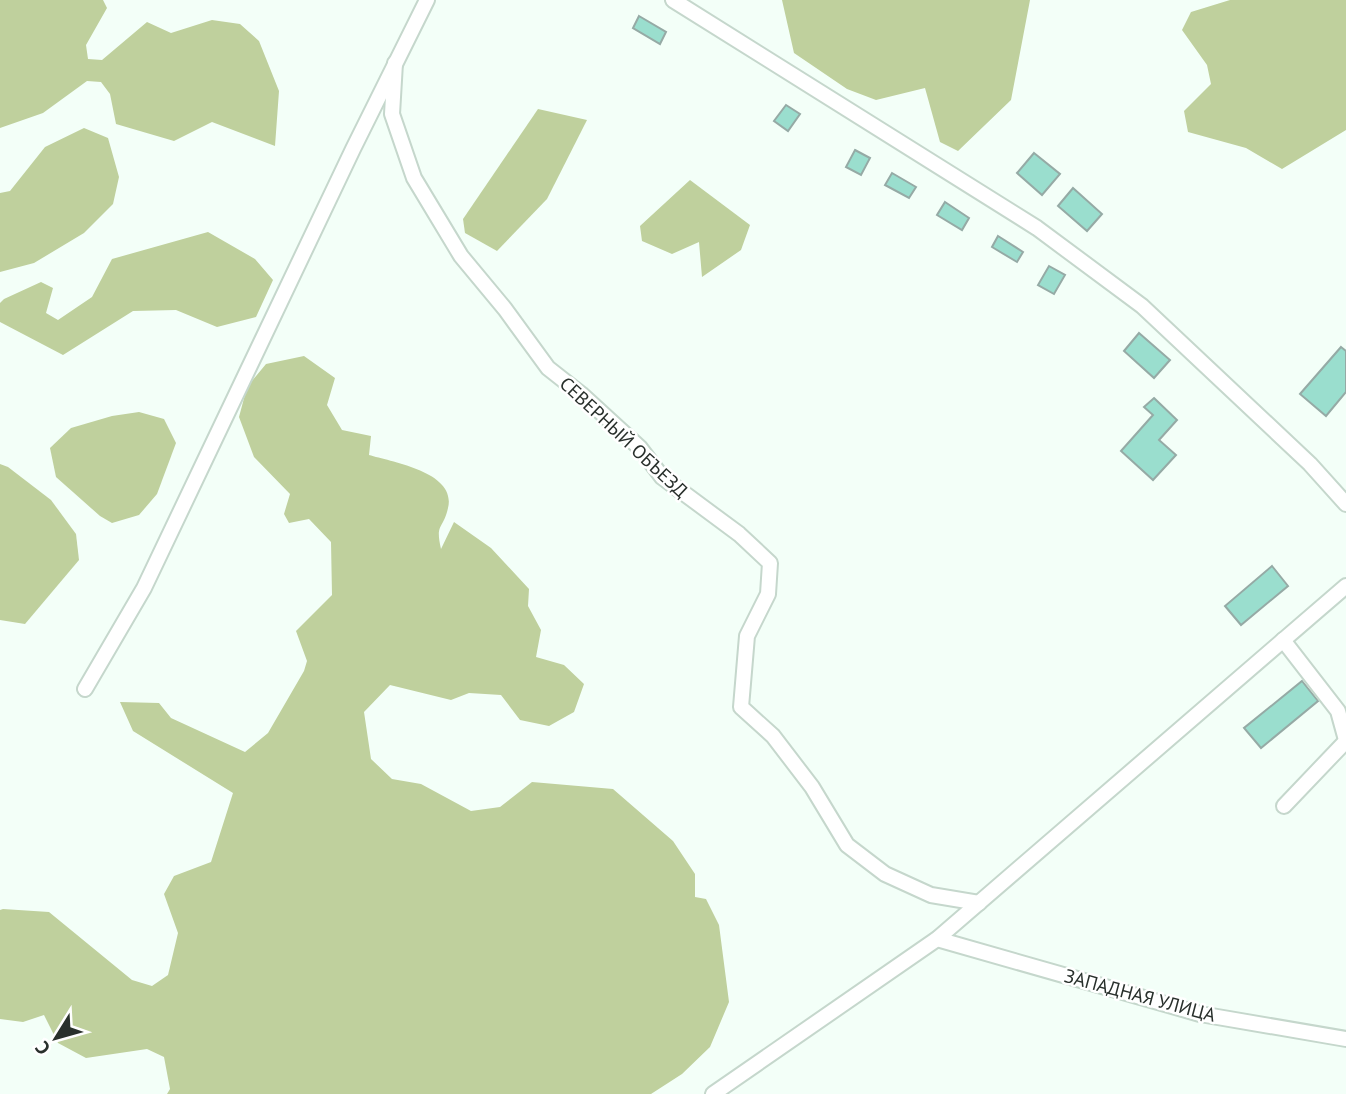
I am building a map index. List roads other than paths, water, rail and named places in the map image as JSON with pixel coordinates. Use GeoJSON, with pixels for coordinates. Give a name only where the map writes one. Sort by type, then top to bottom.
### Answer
{"type":"FeatureCollection","features":[{"type":"Feature","properties":{"kind":"street"},"geometry":{"type":"LineString","coordinates":[[85,689],[144,588],[427,0]]}},
{"type":"Feature","properties":{"kind":"street"},"geometry":{"type":"LineString","coordinates":[[673,0],[1037,228],[1142,306],[1310,464],[1346,504]]}},
{"type":"Feature","properties":{"kind":"street","name":"СЕВЕРНЫЙ ОБЪЕЗД"},"geometry":{"type":"LineString","coordinates":[[395,63],[392,114],[414,178],[461,256],[505,309],[548,368],[640,448],[662,477],[739,534],[770,563],[768,594],[747,636],[741,706],[773,736],[812,787],[847,845],[885,874],[931,895],[979,903]]}},
{"type":"Feature","properties":{"kind":"street"},"geometry":{"type":"LineString","coordinates":[[713,1094],[937,939],[1346,586]]}},
{"type":"Feature","properties":{"kind":"street"},"geometry":{"type":"LineString","coordinates":[[1283,640],[1338,711],[1346,740],[1284,806]]}},
{"type":"Feature","properties":{"kind":"street","name":"ЗАПАДНАЯ УЛИЦА"},"geometry":{"type":"LineString","coordinates":[[937,939],[1200,1014],[1346,1039]]}}]}
